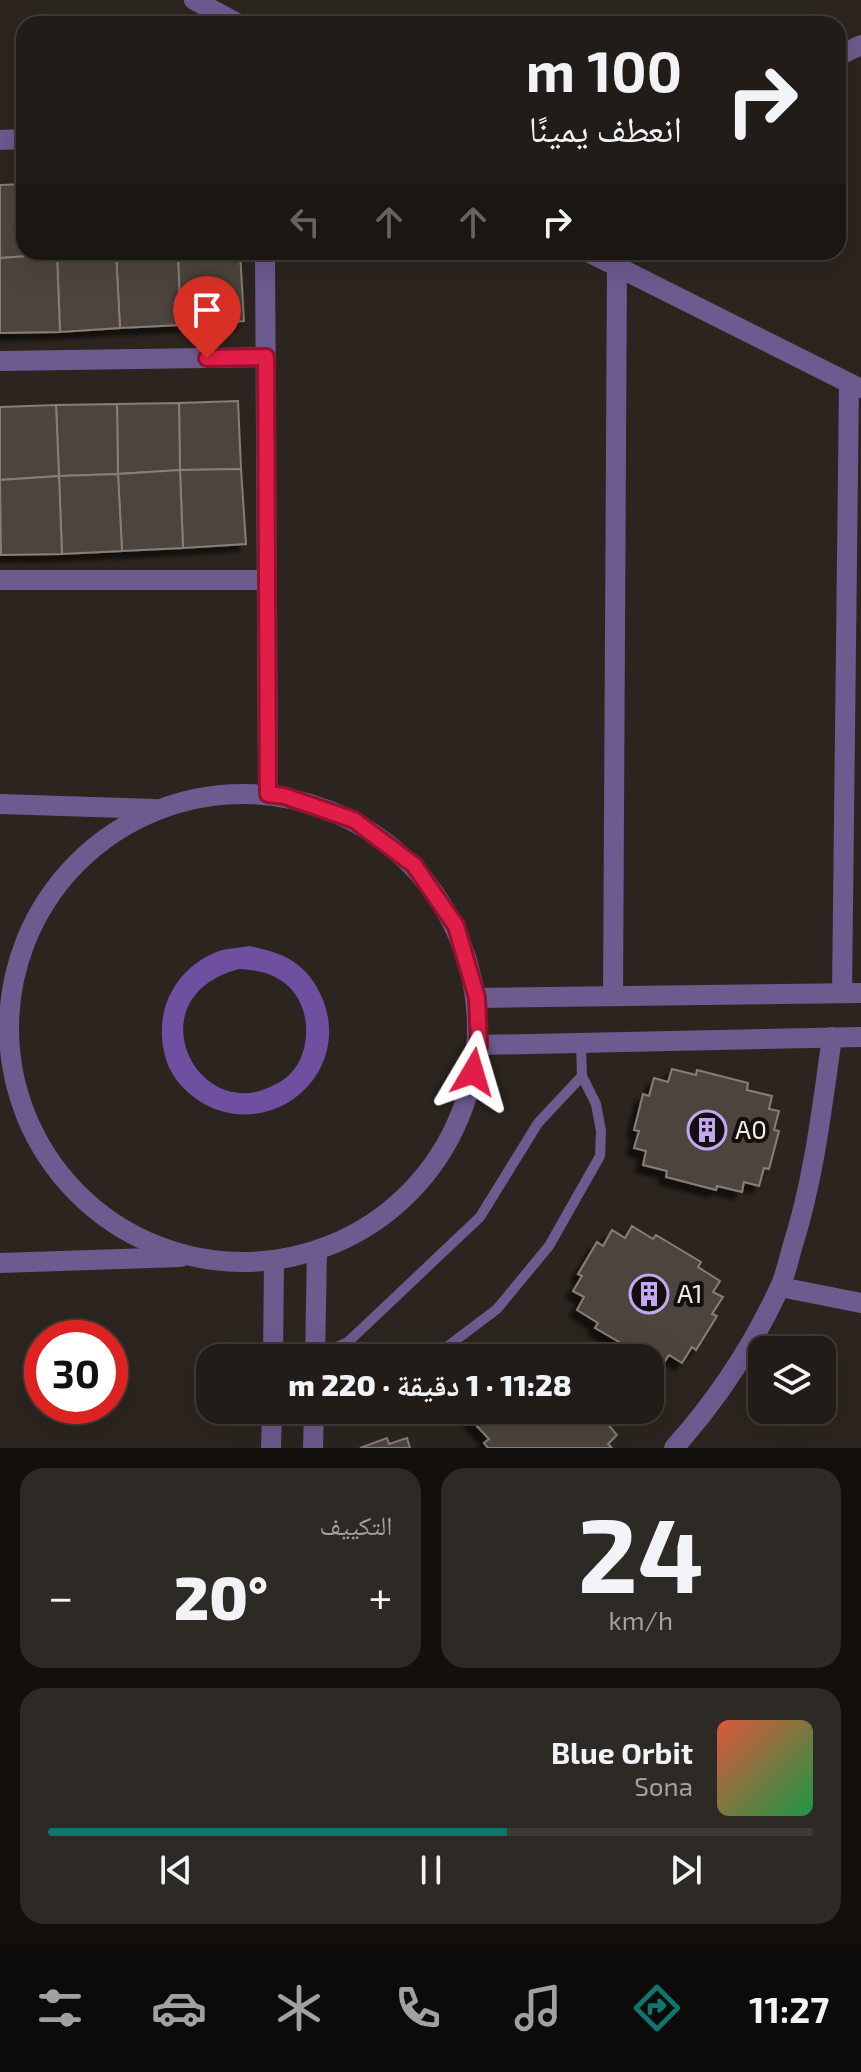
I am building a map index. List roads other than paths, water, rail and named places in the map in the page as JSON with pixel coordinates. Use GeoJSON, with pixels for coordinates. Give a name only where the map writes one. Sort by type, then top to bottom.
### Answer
{"type":"FeatureCollection","features":[{"type":"Feature","properties":{"kind":"street"},"geometry":{"type":"LineString","coordinates":[[194,0],[224,16]]}},
{"type":"Feature","properties":{"kind":"street"},"geometry":{"type":"LineString","coordinates":[[265,260],[268,794]]}},
{"type":"Feature","properties":{"kind":"street"},"geometry":{"type":"LineString","coordinates":[[477,998],[852,993],[855,386],[605,260]]}},
{"type":"Feature","properties":{"kind":"street"},"geometry":{"type":"LineString","coordinates":[[613,996],[617,266]]}},
{"type":"Feature","properties":{"kind":"street"},"geometry":{"type":"LineString","coordinates":[[0,361],[266,357]]}},
{"type":"Feature","properties":{"kind":"street"},"geometry":{"type":"LineString","coordinates":[[0,580],[267,580]]}},
{"type":"Feature","properties":{"kind":"street"},"geometry":{"type":"LineString","coordinates":[[240,792],[268,794],[284,796],[354,820],[414,865],[456,926],[477,998],[479,1045],[468,1099],[445,1149],[411,1193],[367,1228],[317,1251],[274,1261],[200,1259],[130,1235],[70,1189],[29,1128],[4,1056],[3,1014],[20,949],[51,890],[97,842],[155,809],[197,796],[240,792]]}},
{"type":"Feature","properties":{"kind":"street"},"geometry":{"type":"LineString","coordinates":[[0,804],[155,809]]}},
{"type":"Feature","properties":{"kind":"street"},"geometry":{"type":"LineString","coordinates":[[674,1448],[700,1419],[742,1358],[780,1287],[801,1221],[817,1146],[832,1037]]}},
{"type":"Feature","properties":{"kind":"street"},"geometry":{"type":"LineString","coordinates":[[479,1045],[861,1037]]}},
{"type":"Feature","properties":{"kind":"street"},"geometry":{"type":"LineString","coordinates":[[315,1344],[317,1251]]}},
{"type":"Feature","properties":{"kind":"street"},"geometry":{"type":"LineString","coordinates":[[0,1263],[193,1257]]}},
{"type":"Feature","properties":{"kind":"street"},"geometry":{"type":"LineString","coordinates":[[273,1344],[274,1261]]}},
{"type":"Feature","properties":{"kind":"street"},"geometry":{"type":"LineString","coordinates":[[780,1287],[861,1303]]}},
{"type":"Feature","properties":{"kind":"street"},"geometry":{"type":"LineString","coordinates":[[271,1448],[272,1424]]}},
{"type":"Feature","properties":{"kind":"street"},"geometry":{"type":"LineString","coordinates":[[313,1448],[314,1424]]}},
{"type":"Feature","properties":{"kind":"lane"},"geometry":{"type":"LineString","coordinates":[[451,1344],[497,1309],[549,1246],[600,1156],[601,1131],[596,1104],[582,1076],[581,1043]]}},
{"type":"Feature","properties":{"kind":"lane"},"geometry":{"type":"LineString","coordinates":[[344,1344],[480,1217],[538,1123],[582,1076]]}},
{"type":"Feature","properties":{"kind":"place","name":"A0"},"geometry":{"type":"Point","coordinates":[707,1130]}},
{"type":"Feature","properties":{"kind":"place","name":"A1"},"geometry":{"type":"Point","coordinates":[649,1294]}}]}
